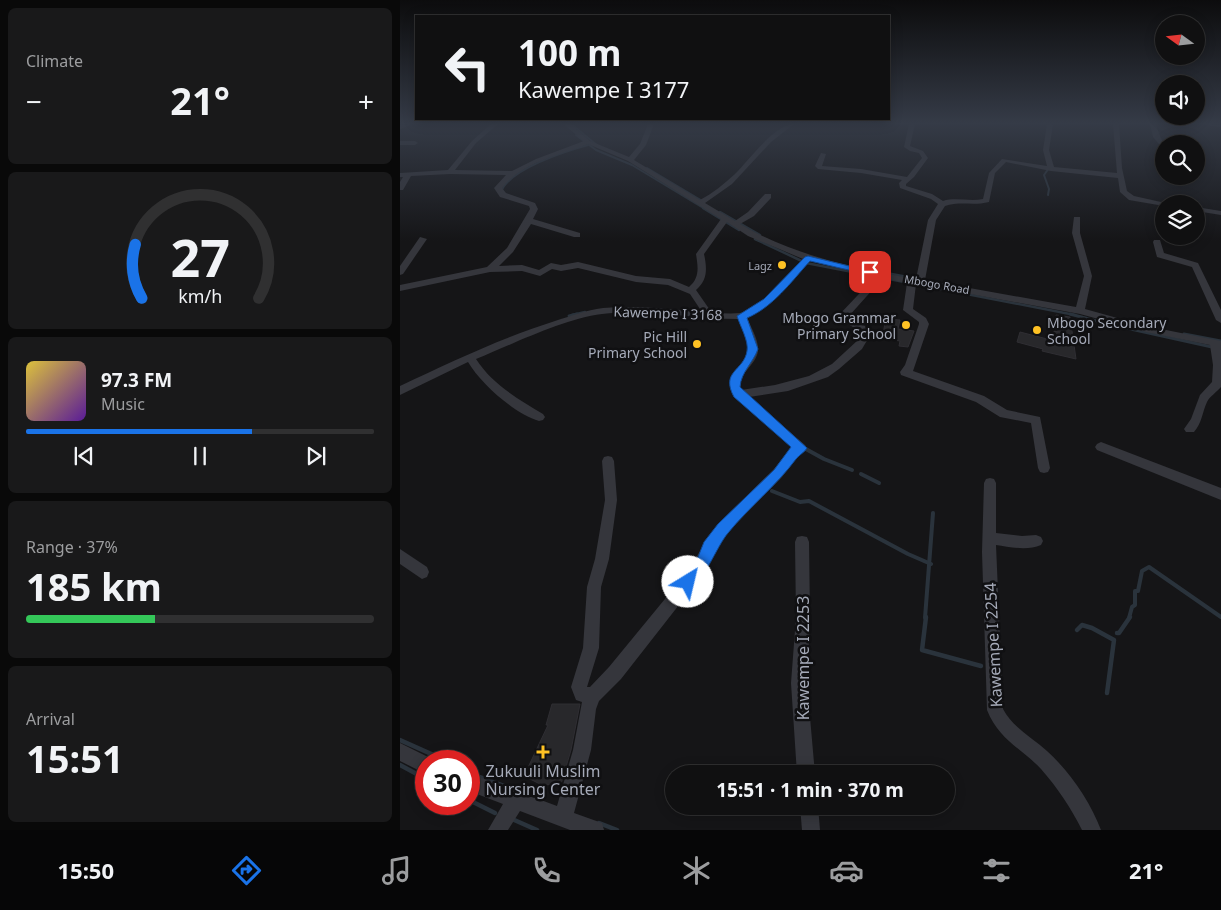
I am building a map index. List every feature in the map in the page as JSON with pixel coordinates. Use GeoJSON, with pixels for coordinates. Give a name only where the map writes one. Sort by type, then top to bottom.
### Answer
{"type":"FeatureCollection","features":[{"type":"Feature","properties":{"kind":"street"},"geometry":{"type":"LineString","coordinates":[[450,172],[457,163]]}},
{"type":"Feature","properties":{"kind":"street"},"geometry":{"type":"LineString","coordinates":[[490,269],[509,253],[534,206],[503,194],[498,188],[500,184],[514,173],[539,163]]}},
{"type":"Feature","properties":{"kind":"street","name":"Mbogo Road"},"geometry":{"type":"LineString","coordinates":[[634,163],[763,240],[808,258],[857,271],[916,280],[1080,311],[1146,329],[1218,343]]}},
{"type":"Feature","properties":{"kind":"street"},"geometry":{"type":"LineString","coordinates":[[700,203],[731,183],[749,163]]}},
{"type":"Feature","properties":{"kind":"street"},"geometry":{"type":"LineString","coordinates":[[819,163],[818,166],[820,168],[861,171],[909,179]]}},
{"type":"Feature","properties":{"kind":"street"},"geometry":{"type":"LineString","coordinates":[[921,163],[909,179],[902,183],[902,187],[910,192],[936,198],[942,204]]}},
{"type":"Feature","properties":{"kind":"street"},"geometry":{"type":"LineString","coordinates":[[1001,163],[992,173],[986,200],[979,202],[954,201],[942,204],[932,220],[908,310],[923,320],[924,324],[910,367],[905,372],[980,399],[1004,414],[1036,420],[1044,468]]}},
{"type":"Feature","properties":{"kind":"street"},"geometry":{"type":"LineString","coordinates":[[1020,163],[1121,176]]}},
{"type":"Feature","properties":{"kind":"street"},"geometry":{"type":"LineString","coordinates":[[1049,163],[1050,168]]}},
{"type":"Feature","properties":{"kind":"street"},"geometry":{"type":"LineString","coordinates":[[1120,163],[1124,192],[1129,196],[1155,202]]}},
{"type":"Feature","properties":{"kind":"street"},"geometry":{"type":"LineString","coordinates":[[400,188],[404,175],[450,172],[514,173]]}},
{"type":"Feature","properties":{"kind":"street"},"geometry":{"type":"LineString","coordinates":[[737,223],[751,214],[768,196]]}},
{"type":"Feature","properties":{"kind":"street"},"geometry":{"type":"LineString","coordinates":[[1205,210],[1221,213]]}},
{"type":"Feature","properties":{"kind":"street"},"geometry":{"type":"LineString","coordinates":[[690,291],[696,285],[703,271],[700,254],[726,218]]}},
{"type":"Feature","properties":{"kind":"street"},"geometry":{"type":"LineString","coordinates":[[1077,219],[1075,225],[1076,234],[1088,278],[1080,311]]}},
{"type":"Feature","properties":{"kind":"street"},"geometry":{"type":"LineString","coordinates":[[527,220],[577,235]]}},
{"type":"Feature","properties":{"kind":"street"},"geometry":{"type":"LineString","coordinates":[[400,272],[423,240]]}},
{"type":"Feature","properties":{"kind":"street"},"geometry":{"type":"LineString","coordinates":[[1157,245],[1160,255],[1195,265],[1221,320]]}},
{"type":"Feature","properties":{"kind":"street","name":"Kawempe I 3168"},"geometry":{"type":"LineString","coordinates":[[400,391],[470,358],[544,328],[604,310],[649,310],[709,316],[742,316],[754,311],[767,302],[808,258]]}},
{"type":"Feature","properties":{"kind":"street"},"geometry":{"type":"LineString","coordinates":[[400,288],[490,269],[522,268],[540,272],[551,266],[561,268],[578,265],[636,279],[670,282],[695,294],[709,316]]}},
{"type":"Feature","properties":{"kind":"street"},"geometry":{"type":"LineString","coordinates":[[738,394],[763,393],[787,388],[828,372],[837,366],[860,346],[864,337],[862,328],[844,318],[844,315],[882,274]]}},
{"type":"Feature","properties":{"kind":"street"},"geometry":{"type":"LineString","coordinates":[[563,818],[582,750],[588,709],[593,696],[615,673],[688,582],[723,528],[778,473],[795,451],[801,448],[738,394],[734,384],[736,377],[750,358],[753,349],[742,316]]}},
{"type":"Feature","properties":{"kind":"street"},"geometry":{"type":"LineString","coordinates":[[1190,428],[1198,419],[1201,403],[1208,391],[1216,385],[1220,377],[1218,343]]}},
{"type":"Feature","properties":{"kind":"street"},"geometry":{"type":"LineString","coordinates":[[470,358],[483,376],[506,397],[539,417]]}},
{"type":"Feature","properties":{"kind":"street"},"geometry":{"type":"LineString","coordinates":[[1101,447],[1221,494]]}},
{"type":"Feature","properties":{"kind":"street"},"geometry":{"type":"LineString","coordinates":[[593,696],[582,694],[579,687],[591,648],[594,587],[602,559],[611,500],[608,461]]}},
{"type":"Feature","properties":{"kind":"street","name":"Kawempe I 2254"},"geometry":{"type":"LineString","coordinates":[[990,483],[989,538],[995,710],[1006,730],[1040,756],[1066,786],[1092,830]]}},
{"type":"Feature","properties":{"kind":"street"},"geometry":{"type":"LineString","coordinates":[[989,538],[1022,542],[1036,541]]}},
{"type":"Feature","properties":{"kind":"street","name":"Kawempe I 2253"},"geometry":{"type":"LineString","coordinates":[[802,542],[803,616],[799,683],[805,765]]}},
{"type":"Feature","properties":{"kind":"street"},"geometry":{"type":"LineString","coordinates":[[400,556],[422,572]]}},
{"type":"Feature","properties":{"kind":"street"},"geometry":{"type":"LineString","coordinates":[[400,752],[415,760]]}},
{"type":"Feature","properties":{"kind":"street"},"geometry":{"type":"LineString","coordinates":[[480,786],[595,830]]}},
{"type":"Feature","properties":{"kind":"street"},"geometry":{"type":"LineString","coordinates":[[497,830],[516,801]]}},
{"type":"Feature","properties":{"kind":"street"},"geometry":{"type":"LineString","coordinates":[[810,815],[811,830]]}},
{"type":"Feature","properties":{"kind":"building"},"geometry":{"type":"Polygon","coordinates":[[[1056,315],[1070,317],[1076,359],[1042,351],[1043,349],[1017,342],[1020,332],[1055,341],[1054,331],[1058,332],[1056,315]]]}},
{"type":"Feature","properties":{"kind":"building"},"geometry":{"type":"Polygon","coordinates":[[[886,319],[900,320],[898,329],[914,331],[908,347],[899,346],[900,341],[882,338],[886,319]]]}},
{"type":"Feature","properties":{"kind":"building"},"geometry":{"type":"Polygon","coordinates":[[[552,704],[580,704],[571,750],[561,784],[542,785],[524,776],[548,725],[546,725],[552,704]]]}},
{"type":"Feature","properties":{"kind":"waterway"},"geometry":{"type":"LineString","coordinates":[[501,192],[506,184],[515,176],[538,163]]}},
{"type":"Feature","properties":{"kind":"waterway"},"geometry":{"type":"LineString","coordinates":[[627,163],[705,209]]}},
{"type":"Feature","properties":{"kind":"waterway"},"geometry":{"type":"LineString","coordinates":[[647,168],[704,202]]}},
{"type":"Feature","properties":{"kind":"waterway"},"geometry":{"type":"LineString","coordinates":[[1048,195],[1049,189],[1044,175],[1049,168]]}},
{"type":"Feature","properties":{"kind":"waterway"},"geometry":{"type":"LineString","coordinates":[[703,208],[739,230]]}},
{"type":"Feature","properties":{"kind":"waterway"},"geometry":{"type":"LineString","coordinates":[[720,212],[760,235]]}},
{"type":"Feature","properties":{"kind":"waterway"},"geometry":{"type":"LineString","coordinates":[[755,239],[806,263],[1070,314]]}},
{"type":"Feature","properties":{"kind":"waterway"},"geometry":{"type":"LineString","coordinates":[[865,269],[913,278]]}},
{"type":"Feature","properties":{"kind":"waterway"},"geometry":{"type":"LineString","coordinates":[[572,315],[585,312]]}},
{"type":"Feature","properties":{"kind":"waterway"},"geometry":{"type":"LineString","coordinates":[[569,316],[577,314]]}},
{"type":"Feature","properties":{"kind":"waterway"},"geometry":{"type":"LineString","coordinates":[[1070,314],[1075,315]]}},
{"type":"Feature","properties":{"kind":"waterway"},"geometry":{"type":"LineString","coordinates":[[1070,314],[1108,324]]}},
{"type":"Feature","properties":{"kind":"waterway"},"geometry":{"type":"LineString","coordinates":[[1117,326],[1221,349]]}},
{"type":"Feature","properties":{"kind":"waterway"},"geometry":{"type":"LineString","coordinates":[[1184,334],[1221,341]]}},
{"type":"Feature","properties":{"kind":"waterway"},"geometry":{"type":"LineString","coordinates":[[803,447],[807,449]]}},
{"type":"Feature","properties":{"kind":"waterway"},"geometry":{"type":"LineString","coordinates":[[804,448],[824,459],[852,470]]}},
{"type":"Feature","properties":{"kind":"waterway"},"geometry":{"type":"LineString","coordinates":[[861,474],[879,483]]}},
{"type":"Feature","properties":{"kind":"waterway"},"geometry":{"type":"LineString","coordinates":[[772,491],[800,502],[809,501],[908,554],[929,563]]}},
{"type":"Feature","properties":{"kind":"waterway"},"geometry":{"type":"LineString","coordinates":[[929,563],[933,513]]}},
{"type":"Feature","properties":{"kind":"waterway"},"geometry":{"type":"LineString","coordinates":[[925,618],[929,563]]}},
{"type":"Feature","properties":{"kind":"waterway"},"geometry":{"type":"LineString","coordinates":[[1129,618],[1132,607],[1135,605],[1135,591],[1138,591],[1142,571],[1149,567],[1221,617]]}},
{"type":"Feature","properties":{"kind":"waterway"},"geometry":{"type":"LineString","coordinates":[[926,617],[922,650],[981,666]]}},
{"type":"Feature","properties":{"kind":"waterway"},"geometry":{"type":"LineString","coordinates":[[1117,633],[1119,633],[1130,617]]}},
{"type":"Feature","properties":{"kind":"waterway"},"geometry":{"type":"LineString","coordinates":[[1077,630],[1082,625],[1092,628],[1114,640],[1107,693]]}},
{"type":"Feature","properties":{"kind":"waterway"},"geometry":{"type":"LineString","coordinates":[[400,740],[422,750]]}},
{"type":"Feature","properties":{"kind":"waterway"},"geometry":{"type":"LineString","coordinates":[[400,765],[415,773]]}},
{"type":"Feature","properties":{"kind":"waterway"},"geometry":{"type":"LineString","coordinates":[[480,777],[518,791]]}},
{"type":"Feature","properties":{"kind":"waterway"},"geometry":{"type":"LineString","coordinates":[[480,806],[495,813]]}},
{"type":"Feature","properties":{"kind":"waterway"},"geometry":{"type":"LineString","coordinates":[[512,819],[537,830]]}},
{"type":"Feature","properties":{"kind":"waterway"},"geometry":{"type":"LineString","coordinates":[[599,823],[617,830]]}},
{"type":"Feature","properties":{"kind":"place","name":"Lagz"},"geometry":{"type":"Point","coordinates":[782,265]}},
{"type":"Feature","properties":{"kind":"place","name":"Mbogo Grammar Primary School"},"geometry":{"type":"Point","coordinates":[906,325]}},
{"type":"Feature","properties":{"kind":"place","name":"Mbogo Secondary School"},"geometry":{"type":"Point","coordinates":[1037,330]}},
{"type":"Feature","properties":{"kind":"place","name":"Pic Hill Primary School"},"geometry":{"type":"Point","coordinates":[697,344]}},
{"type":"Feature","properties":{"kind":"place","name":"Zukuuli Muslim Nursing Center"},"geometry":{"type":"Point","coordinates":[543,752]}},
{"type":"Feature","properties":{"kind":"route"},"geometry":{"type":"LineString","coordinates":[[688,582],[723,528],[778,473],[795,451],[801,448],[738,394],[734,384],[736,377],[746,365],[753,349],[742,316],[760,308],[767,302],[808,258],[857,271],[870,272]]}}]}
